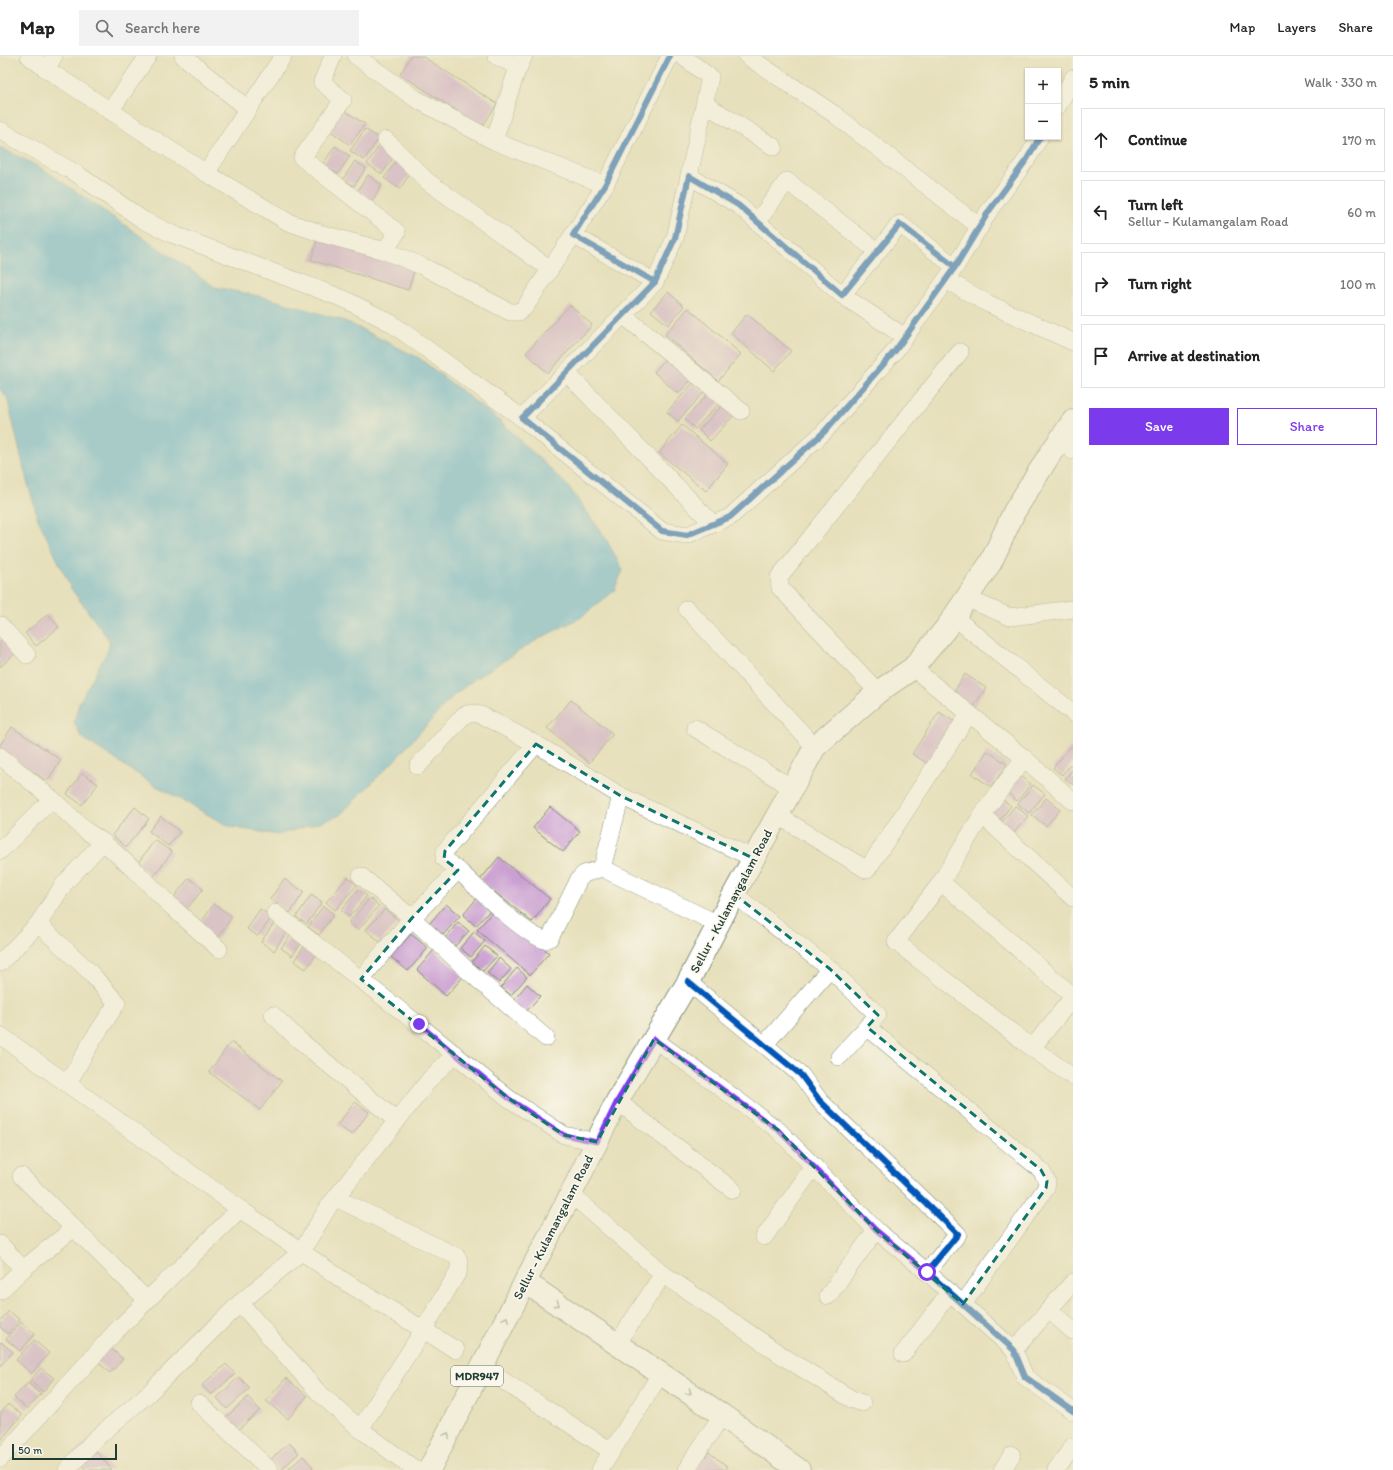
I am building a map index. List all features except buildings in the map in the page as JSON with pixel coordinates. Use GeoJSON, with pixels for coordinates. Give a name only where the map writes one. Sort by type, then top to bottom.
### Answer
{"type":"FeatureCollection","features":[{"type":"Feature","properties":{"kind":"main road","name":"Sellur - Kulamangalam Road"},"geometry":{"type":"LineString","coordinates":[[420,1470],[482,1367],[617,1101],[688,982],[753,858],[815,746],[878,692],[913,668],[954,617],[991,562],[1014,512],[1066,445],[1073,421]]}},
{"type":"Feature","properties":{"kind":"main road"},"geometry":{"type":"LineString","coordinates":[[525,1282],[661,1373],[800,1470]]}},
{"type":"Feature","properties":{"kind":"street"},"geometry":{"type":"LineString","coordinates":[[29,56],[50,63],[110,111],[206,173],[288,222],[323,234],[385,251],[422,266],[510,312],[519,312],[525,307],[605,185],[670,56]]}},
{"type":"Feature","properties":{"kind":"street"},"geometry":{"type":"LineString","coordinates":[[110,111],[148,56]]}},
{"type":"Feature","properties":{"kind":"street"},"geometry":{"type":"LineString","coordinates":[[183,56],[248,109]]}},
{"type":"Feature","properties":{"kind":"street"},"geometry":{"type":"LineString","coordinates":[[206,173],[282,56]]}},
{"type":"Feature","properties":{"kind":"street"},"geometry":{"type":"LineString","coordinates":[[333,56],[322,82],[343,100],[302,158],[397,232],[385,251]]}},
{"type":"Feature","properties":{"kind":"street"},"geometry":{"type":"LineString","coordinates":[[356,56],[416,99],[494,141],[605,185]]}},
{"type":"Feature","properties":{"kind":"street"},"geometry":{"type":"LineString","coordinates":[[494,141],[521,61],[496,56]]}},
{"type":"Feature","properties":{"kind":"street"},"geometry":{"type":"LineString","coordinates":[[522,418],[655,282],[675,238],[710,77],[682,56]]}},
{"type":"Feature","properties":{"kind":"street"},"geometry":{"type":"LineString","coordinates":[[748,56],[834,114],[980,227]]}},
{"type":"Feature","properties":{"kind":"street"},"geometry":{"type":"LineString","coordinates":[[1059,104],[1073,78]]}},
{"type":"Feature","properties":{"kind":"street"},"geometry":{"type":"LineString","coordinates":[[705,104],[774,147]]}},
{"type":"Feature","properties":{"kind":"street"},"geometry":{"type":"LineString","coordinates":[[0,130],[77,174],[142,220],[172,234],[344,299],[391,323],[522,418],[662,531],[687,534],[730,517],[824,432],[895,351],[950,274],[1038,140]]}},
{"type":"Feature","properties":{"kind":"street"},"geometry":{"type":"LineString","coordinates":[[386,140],[427,181],[550,269]]}},
{"type":"Feature","properties":{"kind":"street"},"geometry":{"type":"LineString","coordinates":[[689,176],[738,205],[842,295],[905,337]]}},
{"type":"Feature","properties":{"kind":"street"},"geometry":{"type":"LineString","coordinates":[[757,222],[787,181],[878,252]]}},
{"type":"Feature","properties":{"kind":"street"},"geometry":{"type":"LineString","coordinates":[[842,295],[900,224],[950,274],[989,304],[1073,342]]}},
{"type":"Feature","properties":{"kind":"street"},"geometry":{"type":"LineString","coordinates":[[573,235],[655,282]]}},
{"type":"Feature","properties":{"kind":"street"},"geometry":{"type":"LineString","coordinates":[[623,315],[741,411]]}},
{"type":"Feature","properties":{"kind":"street"},"geometry":{"type":"LineString","coordinates":[[878,692],[780,588],[778,577],[960,352]]}},
{"type":"Feature","properties":{"kind":"street"},"geometry":{"type":"LineString","coordinates":[[567,373],[713,524]]}},
{"type":"Feature","properties":{"kind":"street"},"geometry":{"type":"LineString","coordinates":[[966,598],[1010,617],[1073,608]]}},
{"type":"Feature","properties":{"kind":"street"},"geometry":{"type":"LineString","coordinates":[[687,609],[815,746]]}},
{"type":"Feature","properties":{"kind":"street"},"geometry":{"type":"LineString","coordinates":[[954,617],[1073,713]]}},
{"type":"Feature","properties":{"kind":"street"},"geometry":{"type":"LineString","coordinates":[[0,625],[27,655]]}},
{"type":"Feature","properties":{"kind":"street"},"geometry":{"type":"LineString","coordinates":[[913,668],[1024,758],[1073,801]]}},
{"type":"Feature","properties":{"kind":"street"},"geometry":{"type":"LineString","coordinates":[[418,766],[464,715],[472,713],[481,714],[536,744],[621,796],[753,858]]}},
{"type":"Feature","properties":{"kind":"street"},"geometry":{"type":"LineString","coordinates":[[777,814],[867,870],[970,714]]}},
{"type":"Feature","properties":{"kind":"street"},"geometry":{"type":"LineString","coordinates":[[696,728],[792,788]]}},
{"type":"Feature","properties":{"kind":"street"},"geometry":{"type":"LineString","coordinates":[[536,744],[445,851],[444,859],[508,915],[538,938],[545,940],[550,938],[579,879],[594,870],[621,796]]}},
{"type":"Feature","properties":{"kind":"street"},"geometry":{"type":"LineString","coordinates":[[0,756],[52,799],[85,830],[103,842],[219,949]]}},
{"type":"Feature","properties":{"kind":"street"},"geometry":{"type":"LineString","coordinates":[[1024,758],[982,815],[940,882],[896,942],[1032,1048],[1073,1077]]}},
{"type":"Feature","properties":{"kind":"street"},"geometry":{"type":"LineString","coordinates":[[0,851],[52,799]]}},
{"type":"Feature","properties":{"kind":"street"},"geometry":{"type":"LineString","coordinates":[[982,815],[1073,898]]}},
{"type":"Feature","properties":{"kind":"street"},"geometry":{"type":"LineString","coordinates":[[0,963],[38,924],[64,884],[103,842]]}},
{"type":"Feature","properties":{"kind":"street"},"geometry":{"type":"LineString","coordinates":[[361,979],[412,918],[458,870]]}},
{"type":"Feature","properties":{"kind":"street"},"geometry":{"type":"LineString","coordinates":[[594,870],[718,924]]}},
{"type":"Feature","properties":{"kind":"street"},"geometry":{"type":"LineString","coordinates":[[361,876],[412,918],[467,970],[546,1038]]}},
{"type":"Feature","properties":{"kind":"street"},"geometry":{"type":"LineString","coordinates":[[940,882],[1073,997],[1032,1048]]}},
{"type":"Feature","properties":{"kind":"street"},"geometry":{"type":"LineString","coordinates":[[734,894],[830,969],[878,1015],[839,1057]]}},
{"type":"Feature","properties":{"kind":"street"},"geometry":{"type":"LineString","coordinates":[[275,913],[361,979],[508,1098],[564,1135],[597,1142]]}},
{"type":"Feature","properties":{"kind":"street"},"geometry":{"type":"LineString","coordinates":[[38,924],[89,971],[118,1003],[92,1041],[68,1083]]}},
{"type":"Feature","properties":{"kind":"street"},"geometry":{"type":"LineString","coordinates":[[764,1044],[830,969]]}},
{"type":"Feature","properties":{"kind":"street"},"geometry":{"type":"LineString","coordinates":[[688,982],[801,1075],[820,1101],[958,1234],[927,1272]]}},
{"type":"Feature","properties":{"kind":"street"},"geometry":{"type":"LineString","coordinates":[[273,1015],[298,1039],[330,1063],[372,1102],[397,1121]]}},
{"type":"Feature","properties":{"kind":"street"},"geometry":{"type":"LineString","coordinates":[[867,1027],[1040,1170],[1047,1181],[1046,1188],[963,1304]]}},
{"type":"Feature","properties":{"kind":"street"},"geometry":{"type":"LineString","coordinates":[[0,1035],[68,1083],[240,1210],[344,1281],[456,1350]]}},
{"type":"Feature","properties":{"kind":"street"},"geometry":{"type":"LineString","coordinates":[[654,1039],[778,1130],[876,1230],[927,1272],[1014,1350],[1025,1377],[1073,1412]]}},
{"type":"Feature","properties":{"kind":"street"},"geometry":{"type":"LineString","coordinates":[[67,1470],[94,1440],[149,1393],[240,1304],[301,1252],[336,1198],[430,1079],[454,1054]]}},
{"type":"Feature","properties":{"kind":"street"},"geometry":{"type":"LineString","coordinates":[[617,1101],[732,1190]]}},
{"type":"Feature","properties":{"kind":"street"},"geometry":{"type":"LineString","coordinates":[[764,1238],[814,1166]]}},
{"type":"Feature","properties":{"kind":"street"},"geometry":{"type":"LineString","coordinates":[[21,1176],[147,1300]]}},
{"type":"Feature","properties":{"kind":"street"},"geometry":{"type":"LineString","coordinates":[[571,1194],[663,1274],[784,1357],[853,1400],[862,1403]]}},
{"type":"Feature","properties":{"kind":"street"},"geometry":{"type":"LineString","coordinates":[[336,1198],[456,1256],[460,1262],[458,1272],[424,1329],[360,1429]]}},
{"type":"Feature","properties":{"kind":"street"},"geometry":{"type":"LineString","coordinates":[[0,1459],[117,1330],[240,1210]]}},
{"type":"Feature","properties":{"kind":"street"},"geometry":{"type":"LineString","coordinates":[[0,1290],[23,1269],[74,1228]]}},
{"type":"Feature","properties":{"kind":"street"},"geometry":{"type":"LineString","coordinates":[[828,1296],[876,1230]]}},
{"type":"Feature","properties":{"kind":"street"},"geometry":{"type":"LineString","coordinates":[[0,1244],[23,1269]]}},
{"type":"Feature","properties":{"kind":"street"},"geometry":{"type":"LineString","coordinates":[[617,1344],[663,1274]]}},
{"type":"Feature","properties":{"kind":"street"},"geometry":{"type":"LineString","coordinates":[[1014,1350],[1073,1282]]}},
{"type":"Feature","properties":{"kind":"street"},"geometry":{"type":"LineString","coordinates":[[903,1354],[950,1292]]}},
{"type":"Feature","properties":{"kind":"street"},"geometry":{"type":"LineString","coordinates":[[240,1304],[318,1392],[360,1429],[420,1470]]}},
{"type":"Feature","properties":{"kind":"street"},"geometry":{"type":"LineString","coordinates":[[1049,1310],[1073,1331]]}},
{"type":"Feature","properties":{"kind":"street"},"geometry":{"type":"LineString","coordinates":[[482,1367],[611,1451]]}},
{"type":"Feature","properties":{"kind":"street"},"geometry":{"type":"LineString","coordinates":[[600,1470],[661,1373]]}},
{"type":"Feature","properties":{"kind":"street"},"geometry":{"type":"LineString","coordinates":[[199,1403],[270,1470]]}},
{"type":"Feature","properties":{"kind":"street"},"geometry":{"type":"LineString","coordinates":[[686,1470],[722,1415]]}},
{"type":"Feature","properties":{"kind":"street"},"geometry":{"type":"LineString","coordinates":[[1056,1470],[1073,1446]]}},
{"type":"Feature","properties":{"kind":"street"},"geometry":{"type":"LineString","coordinates":[[1002,1470],[1012,1455]]}},
{"type":"Feature","properties":{"kind":"highlighted area"},"geometry":{"type":"Polygon","coordinates":[[[536,744],[621,796],[753,858],[734,894],[830,969],[878,1015],[867,1027],[1041,1170],[1047,1181],[1046,1188],[963,1304],[876,1230],[778,1130],[654,1039],[597,1142],[564,1135],[508,1098],[361,979],[412,918],[458,870],[444,859],[445,851],[536,744]]]}},
{"type":"Feature","properties":{"kind":"water"},"geometry":{"type":"Polygon","coordinates":[[[0,147],[43,169],[215,287],[264,297],[345,321],[419,358],[500,421],[568,486],[605,537],[623,570],[614,591],[580,618],[540,638],[476,678],[453,696],[393,762],[339,816],[278,835],[230,827],[151,783],[81,737],[74,722],[79,703],[109,648],[109,640],[72,590],[38,519],[26,477],[7,397],[0,390],[0,147]]]}},
{"type":"Feature","properties":{"kind":"cycle path"},"geometry":{"type":"LineString","coordinates":[[670,56],[605,185],[573,235],[655,282],[675,238],[689,176],[738,205],[842,295],[900,224],[955,267],[989,211],[1027,159],[1038,140]]}},
{"type":"Feature","properties":{"kind":"cycle path"},"geometry":{"type":"LineString","coordinates":[[655,282],[522,418],[662,531],[687,535],[730,517],[824,432],[895,351],[955,267]]}},
{"type":"Feature","properties":{"kind":"cycle path"},"geometry":{"type":"LineString","coordinates":[[688,982],[801,1075],[820,1101],[958,1234],[927,1272],[1014,1350],[1025,1377],[1073,1411]]}},
{"type":"Feature","properties":{"kind":"route"},"geometry":{"type":"LineString","coordinates":[[419,1024],[508,1098],[564,1135],[597,1142],[617,1101],[654,1039],[778,1130],[876,1230],[927,1272]]}}]}
